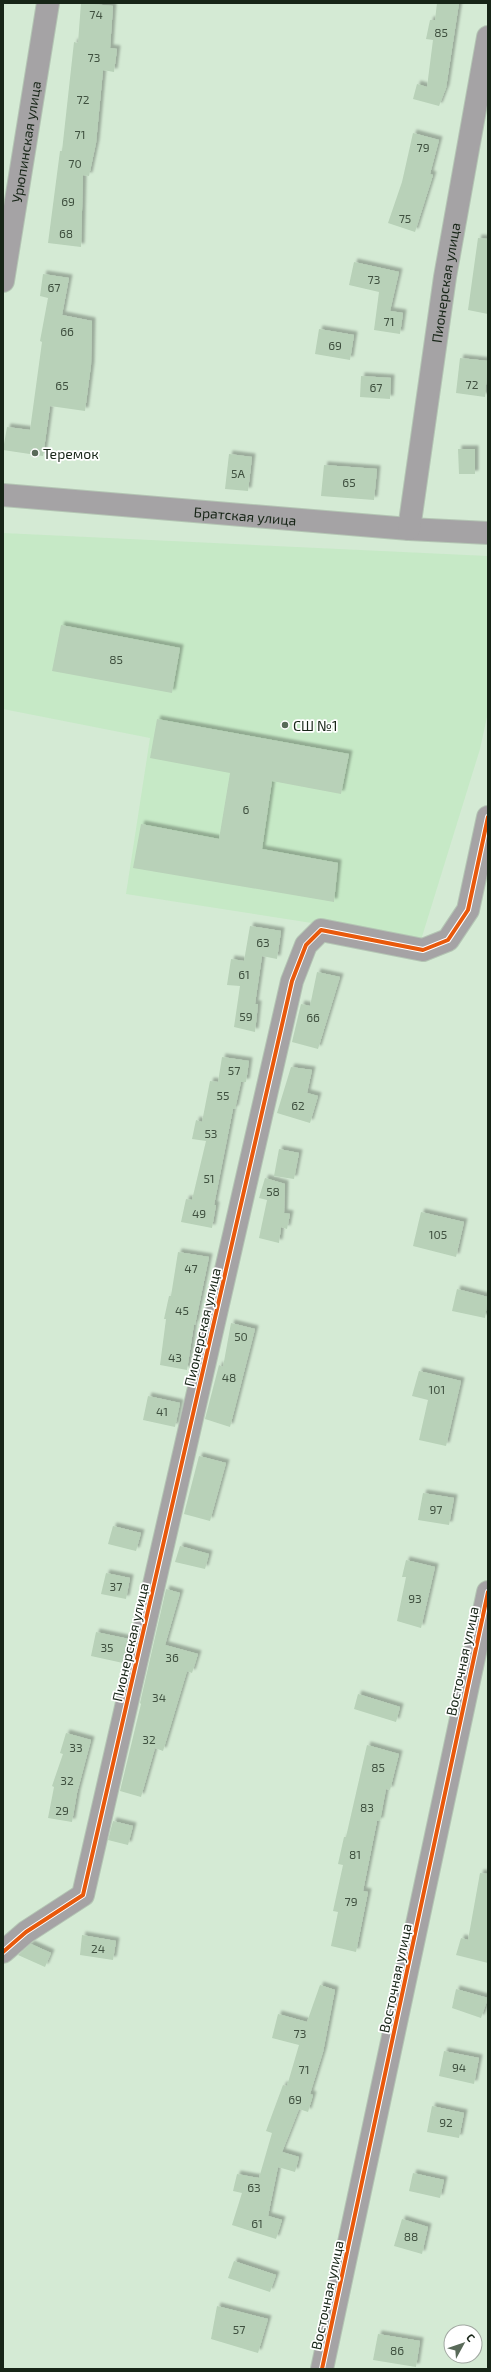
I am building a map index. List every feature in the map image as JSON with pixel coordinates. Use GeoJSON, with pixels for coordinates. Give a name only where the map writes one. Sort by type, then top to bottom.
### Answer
{"type":"FeatureCollection","features":[{"type":"Feature","properties":{"kind":"street","name":"Урюпинская улица"},"geometry":{"type":"LineString","coordinates":[[3,282],[48,3]]}},
{"type":"Feature","properties":{"kind":"street","name":"Пионерская улица"},"geometry":{"type":"LineString","coordinates":[[410,529],[445,277],[488,38]]}},
{"type":"Feature","properties":{"kind":"street","name":"Братская улица"},"geometry":{"type":"LineString","coordinates":[[3,495],[410,529],[488,533]]}},
{"type":"Feature","properties":{"kind":"street","name":"Пионерская улица"},"geometry":{"type":"LineString","coordinates":[[3,1952],[26,1932],[83,1895],[292,981],[306,945],[320,930],[423,950],[448,940],[468,910],[488,817]]}},
{"type":"Feature","properties":{"kind":"street","name":"Восточная улица"},"geometry":{"type":"LineString","coordinates":[[322,2369],[488,1592]]}},
{"type":"Feature","properties":{"kind":"shaded area","name":"СШ №1"},"geometry":{"type":"Polygon","coordinates":[[[3,533],[488,556],[488,712],[480,749],[421,940],[126,894],[150,738],[3,709],[3,533]]]}},
{"type":"Feature","properties":{"kind":"building"},"geometry":{"type":"Polygon","coordinates":[[[81,3],[113,6],[110,48],[117,49],[114,72],[103,70],[96,143],[89,176],[83,175],[81,247],[48,243],[60,151],[62,151],[74,42],[78,43],[81,3]]]}},
{"type":"Feature","properties":{"kind":"building"},"geometry":{"type":"Polygon","coordinates":[[[437,3],[459,3],[446,88],[439,106],[413,99],[417,84],[427,87],[433,40],[426,39],[430,20],[435,20],[437,3]]]}},
{"type":"Feature","properties":{"kind":"building"},"geometry":{"type":"Polygon","coordinates":[[[413,133],[439,140],[430,174],[433,175],[415,232],[388,223],[402,182],[413,133]]]}},
{"type":"Feature","properties":{"kind":"building"},"geometry":{"type":"Polygon","coordinates":[[[478,238],[488,239],[488,314],[468,310],[478,238]]]}},
{"type":"Feature","properties":{"kind":"building"},"geometry":{"type":"Polygon","coordinates":[[[354,262],[399,272],[390,311],[403,313],[400,334],[374,330],[379,292],[349,285],[354,262]]]}},
{"type":"Feature","properties":{"kind":"building"},"geometry":{"type":"Polygon","coordinates":[[[43,274],[69,278],[62,315],[92,321],[91,365],[85,411],[50,406],[43,456],[3,450],[7,427],[30,430],[42,342],[40,341],[48,298],[40,296],[43,274]]]}},
{"type":"Feature","properties":{"kind":"building"},"geometry":{"type":"Polygon","coordinates":[[[319,329],[354,335],[350,360],[315,354],[319,329]]]}},
{"type":"Feature","properties":{"kind":"building"},"geometry":{"type":"Polygon","coordinates":[[[460,358],[488,361],[485,397],[456,393],[460,358]]]}},
{"type":"Feature","properties":{"kind":"building"},"geometry":{"type":"Polygon","coordinates":[[[361,376],[391,378],[390,399],[360,397],[361,376]]]}},
{"type":"Feature","properties":{"kind":"building"},"geometry":{"type":"Polygon","coordinates":[[[458,449],[475,449],[475,474],[459,474],[458,449]]]}},
{"type":"Feature","properties":{"kind":"building"},"geometry":{"type":"Polygon","coordinates":[[[229,454],[252,457],[248,491],[225,489],[229,454]]]}},
{"type":"Feature","properties":{"kind":"building"},"geometry":{"type":"Polygon","coordinates":[[[324,465],[377,469],[374,500],[321,496],[324,465]]]}},
{"type":"Feature","properties":{"kind":"building"},"geometry":{"type":"Polygon","coordinates":[[[61,625],[180,648],[172,693],[52,671],[61,625]]]}},
{"type":"Feature","properties":{"kind":"building"},"geometry":{"type":"Polygon","coordinates":[[[157,719],[349,754],[341,794],[272,781],[262,849],[338,863],[334,902],[133,868],[141,824],[219,839],[230,773],[150,758],[157,719]]]}},
{"type":"Feature","properties":{"kind":"building"},"geometry":{"type":"Polygon","coordinates":[[[250,926],[281,931],[277,959],[262,956],[255,1004],[258,1004],[255,1032],[234,1027],[240,986],[227,985],[231,959],[244,961],[250,926]]]}},
{"type":"Feature","properties":{"kind":"building"},"geometry":{"type":"Polygon","coordinates":[[[317,972],[340,977],[318,1049],[292,1042],[301,1004],[310,1006],[317,972]]]}},
{"type":"Feature","properties":{"kind":"building"},"geometry":{"type":"Polygon","coordinates":[[[222,1057],[249,1061],[246,1082],[241,1082],[235,1109],[233,1109],[214,1205],[216,1205],[212,1228],[181,1222],[186,1199],[192,1200],[206,1141],[192,1139],[196,1120],[202,1122],[210,1081],[218,1082],[222,1057]]]}},
{"type":"Feature","properties":{"kind":"building"},"geometry":{"type":"Polygon","coordinates":[[[291,1067],[312,1070],[307,1093],[318,1096],[310,1123],[277,1113],[291,1067]]]}},
{"type":"Feature","properties":{"kind":"building"},"geometry":{"type":"Polygon","coordinates":[[[279,1149],[299,1153],[294,1179],[274,1176],[279,1149]]]}},
{"type":"Feature","properties":{"kind":"building"},"geometry":{"type":"Polygon","coordinates":[[[265,1178],[285,1184],[284,1213],[290,1214],[287,1229],[281,1227],[279,1243],[259,1238],[267,1200],[259,1198],[265,1178]]]}},
{"type":"Feature","properties":{"kind":"building"},"geometry":{"type":"Polygon","coordinates":[[[421,1212],[464,1222],[456,1257],[413,1246],[421,1212]]]}},
{"type":"Feature","properties":{"kind":"building"},"geometry":{"type":"Polygon","coordinates":[[[178,1252],[209,1257],[195,1325],[194,1324],[187,1370],[160,1365],[166,1319],[164,1319],[169,1296],[171,1296],[178,1252]]]}},
{"type":"Feature","properties":{"kind":"building"},"geometry":{"type":"Polygon","coordinates":[[[457,1289],[488,1297],[485,1318],[452,1311],[457,1289]]]}},
{"type":"Feature","properties":{"kind":"building"},"geometry":{"type":"Polygon","coordinates":[[[231,1323],[255,1329],[230,1427],[205,1419],[219,1365],[223,1367],[231,1323]]]}},
{"type":"Feature","properties":{"kind":"building"},"geometry":{"type":"Polygon","coordinates":[[[419,1371],[461,1381],[446,1446],[419,1440],[428,1400],[412,1396],[419,1371]]]}},
{"type":"Feature","properties":{"kind":"building"},"geometry":{"type":"Polygon","coordinates":[[[148,1396],[180,1403],[175,1427],[143,1420],[148,1396]]]}},
{"type":"Feature","properties":{"kind":"building"},"geometry":{"type":"Polygon","coordinates":[[[199,1456],[226,1463],[210,1521],[184,1514],[199,1456]]]}},
{"type":"Feature","properties":{"kind":"building"},"geometry":{"type":"Polygon","coordinates":[[[423,1493],[454,1498],[449,1525],[418,1520],[423,1493]]]}},
{"type":"Feature","properties":{"kind":"building"},"geometry":{"type":"Polygon","coordinates":[[[113,1526],[141,1533],[136,1551],[108,1544],[113,1526]]]}},
{"type":"Feature","properties":{"kind":"building"},"geometry":{"type":"Polygon","coordinates":[[[180,1546],[209,1554],[205,1569],[175,1562],[180,1546]]]}},
{"type":"Feature","properties":{"kind":"building"},"geometry":{"type":"Polygon","coordinates":[[[406,1560],[435,1567],[421,1628],[397,1621],[406,1577],[402,1577],[406,1560]]]}},
{"type":"Feature","properties":{"kind":"building"},"geometry":{"type":"Polygon","coordinates":[[[106,1573],[130,1578],[126,1599],[101,1594],[106,1573]]]}},
{"type":"Feature","properties":{"kind":"building"},"geometry":{"type":"Polygon","coordinates":[[[166,1589],[180,1593],[165,1645],[198,1654],[192,1673],[187,1671],[163,1751],[155,1748],[141,1797],[120,1791],[166,1589]]]}},
{"type":"Feature","properties":{"kind":"building"},"geometry":{"type":"Polygon","coordinates":[[[96,1632],[129,1639],[123,1663],[91,1656],[96,1632]]]}},
{"type":"Feature","properties":{"kind":"building"},"geometry":{"type":"Polygon","coordinates":[[[358,1694],[400,1707],[396,1722],[354,1709],[358,1694]]]}},
{"type":"Feature","properties":{"kind":"building"},"geometry":{"type":"Polygon","coordinates":[[[66,1733],[91,1740],[77,1793],[72,1822],[48,1818],[54,1787],[52,1786],[63,1754],[60,1753],[66,1733]]]}},
{"type":"Feature","properties":{"kind":"building"},"geometry":{"type":"Polygon","coordinates":[[[367,1745],[399,1754],[390,1790],[386,1789],[380,1821],[377,1821],[363,1891],[368,1892],[356,1952],[331,1946],[338,1912],[333,1911],[343,1865],[338,1864],[344,1837],[346,1837],[367,1745]]]}},
{"type":"Feature","properties":{"kind":"building"},"geometry":{"type":"Polygon","coordinates":[[[113,1821],[133,1826],[128,1845],[108,1840],[113,1821]]]}},
{"type":"Feature","properties":{"kind":"building"},"geometry":{"type":"Polygon","coordinates":[[[480,1873],[488,1874],[488,1963],[456,1955],[461,1938],[468,1940],[480,1873]]]}},
{"type":"Feature","properties":{"kind":"building"},"geometry":{"type":"Polygon","coordinates":[[[82,1935],[116,1941],[113,1960],[80,1955],[82,1935]]]}},
{"type":"Feature","properties":{"kind":"building"},"geometry":{"type":"Polygon","coordinates":[[[31,1944],[51,1953],[45,1967],[18,1955],[31,1944]]]}},
{"type":"Feature","properties":{"kind":"building"},"geometry":{"type":"Polygon","coordinates":[[[320,1985],[335,1990],[323,2052],[310,2094],[313,2095],[308,2112],[299,2109],[282,2152],[299,2157],[295,2172],[278,2167],[268,2216],[282,2220],[276,2239],[232,2225],[242,2193],[233,2191],[237,2174],[259,2178],[272,2133],[266,2131],[283,2085],[287,2086],[299,2045],[272,2038],[278,2014],[307,2022],[320,1985]]]}},
{"type":"Feature","properties":{"kind":"building"},"geometry":{"type":"Polygon","coordinates":[[[456,1989],[488,1998],[481,2018],[452,2008],[456,1989]]]}},
{"type":"Feature","properties":{"kind":"building"},"geometry":{"type":"Polygon","coordinates":[[[444,2051],[479,2058],[474,2084],[439,2076],[444,2051]]]}},
{"type":"Feature","properties":{"kind":"building"},"geometry":{"type":"Polygon","coordinates":[[[432,2106],[464,2113],[459,2138],[427,2132],[432,2106]]]}},
{"type":"Feature","properties":{"kind":"building"},"geometry":{"type":"Polygon","coordinates":[[[413,2173],[444,2180],[440,2198],[409,2191],[413,2173]]]}},
{"type":"Feature","properties":{"kind":"building"},"geometry":{"type":"Polygon","coordinates":[[[402,2219],[428,2227],[422,2254],[394,2246],[402,2219]]]}},
{"type":"Feature","properties":{"kind":"building"},"geometry":{"type":"Polygon","coordinates":[[[234,2261],[276,2275],[270,2292],[228,2278],[234,2261]]]}},
{"type":"Feature","properties":{"kind":"building"},"geometry":{"type":"Polygon","coordinates":[[[217,2306],[268,2319],[258,2353],[211,2339],[217,2306]]]}},
{"type":"Feature","properties":{"kind":"building"},"geometry":{"type":"Polygon","coordinates":[[[378,2334],[420,2341],[416,2367],[373,2360],[378,2334]]]}},
{"type":"Feature","properties":{"kind":"cycle path"},"geometry":{"type":"LineString","coordinates":[[3,1952],[26,1932],[83,1895],[292,981],[306,945],[321,930],[423,950],[448,940],[468,910],[488,817]]}},
{"type":"Feature","properties":{"kind":"cycle path"},"geometry":{"type":"LineString","coordinates":[[322,2369],[488,1592]]}},
{"type":"Feature","properties":{"kind":"place","name":"Теремок"},"geometry":{"type":"Point","coordinates":[35,453]}},
{"type":"Feature","properties":{"kind":"place","name":"СШ №1"},"geometry":{"type":"Point","coordinates":[285,725]}}]}
